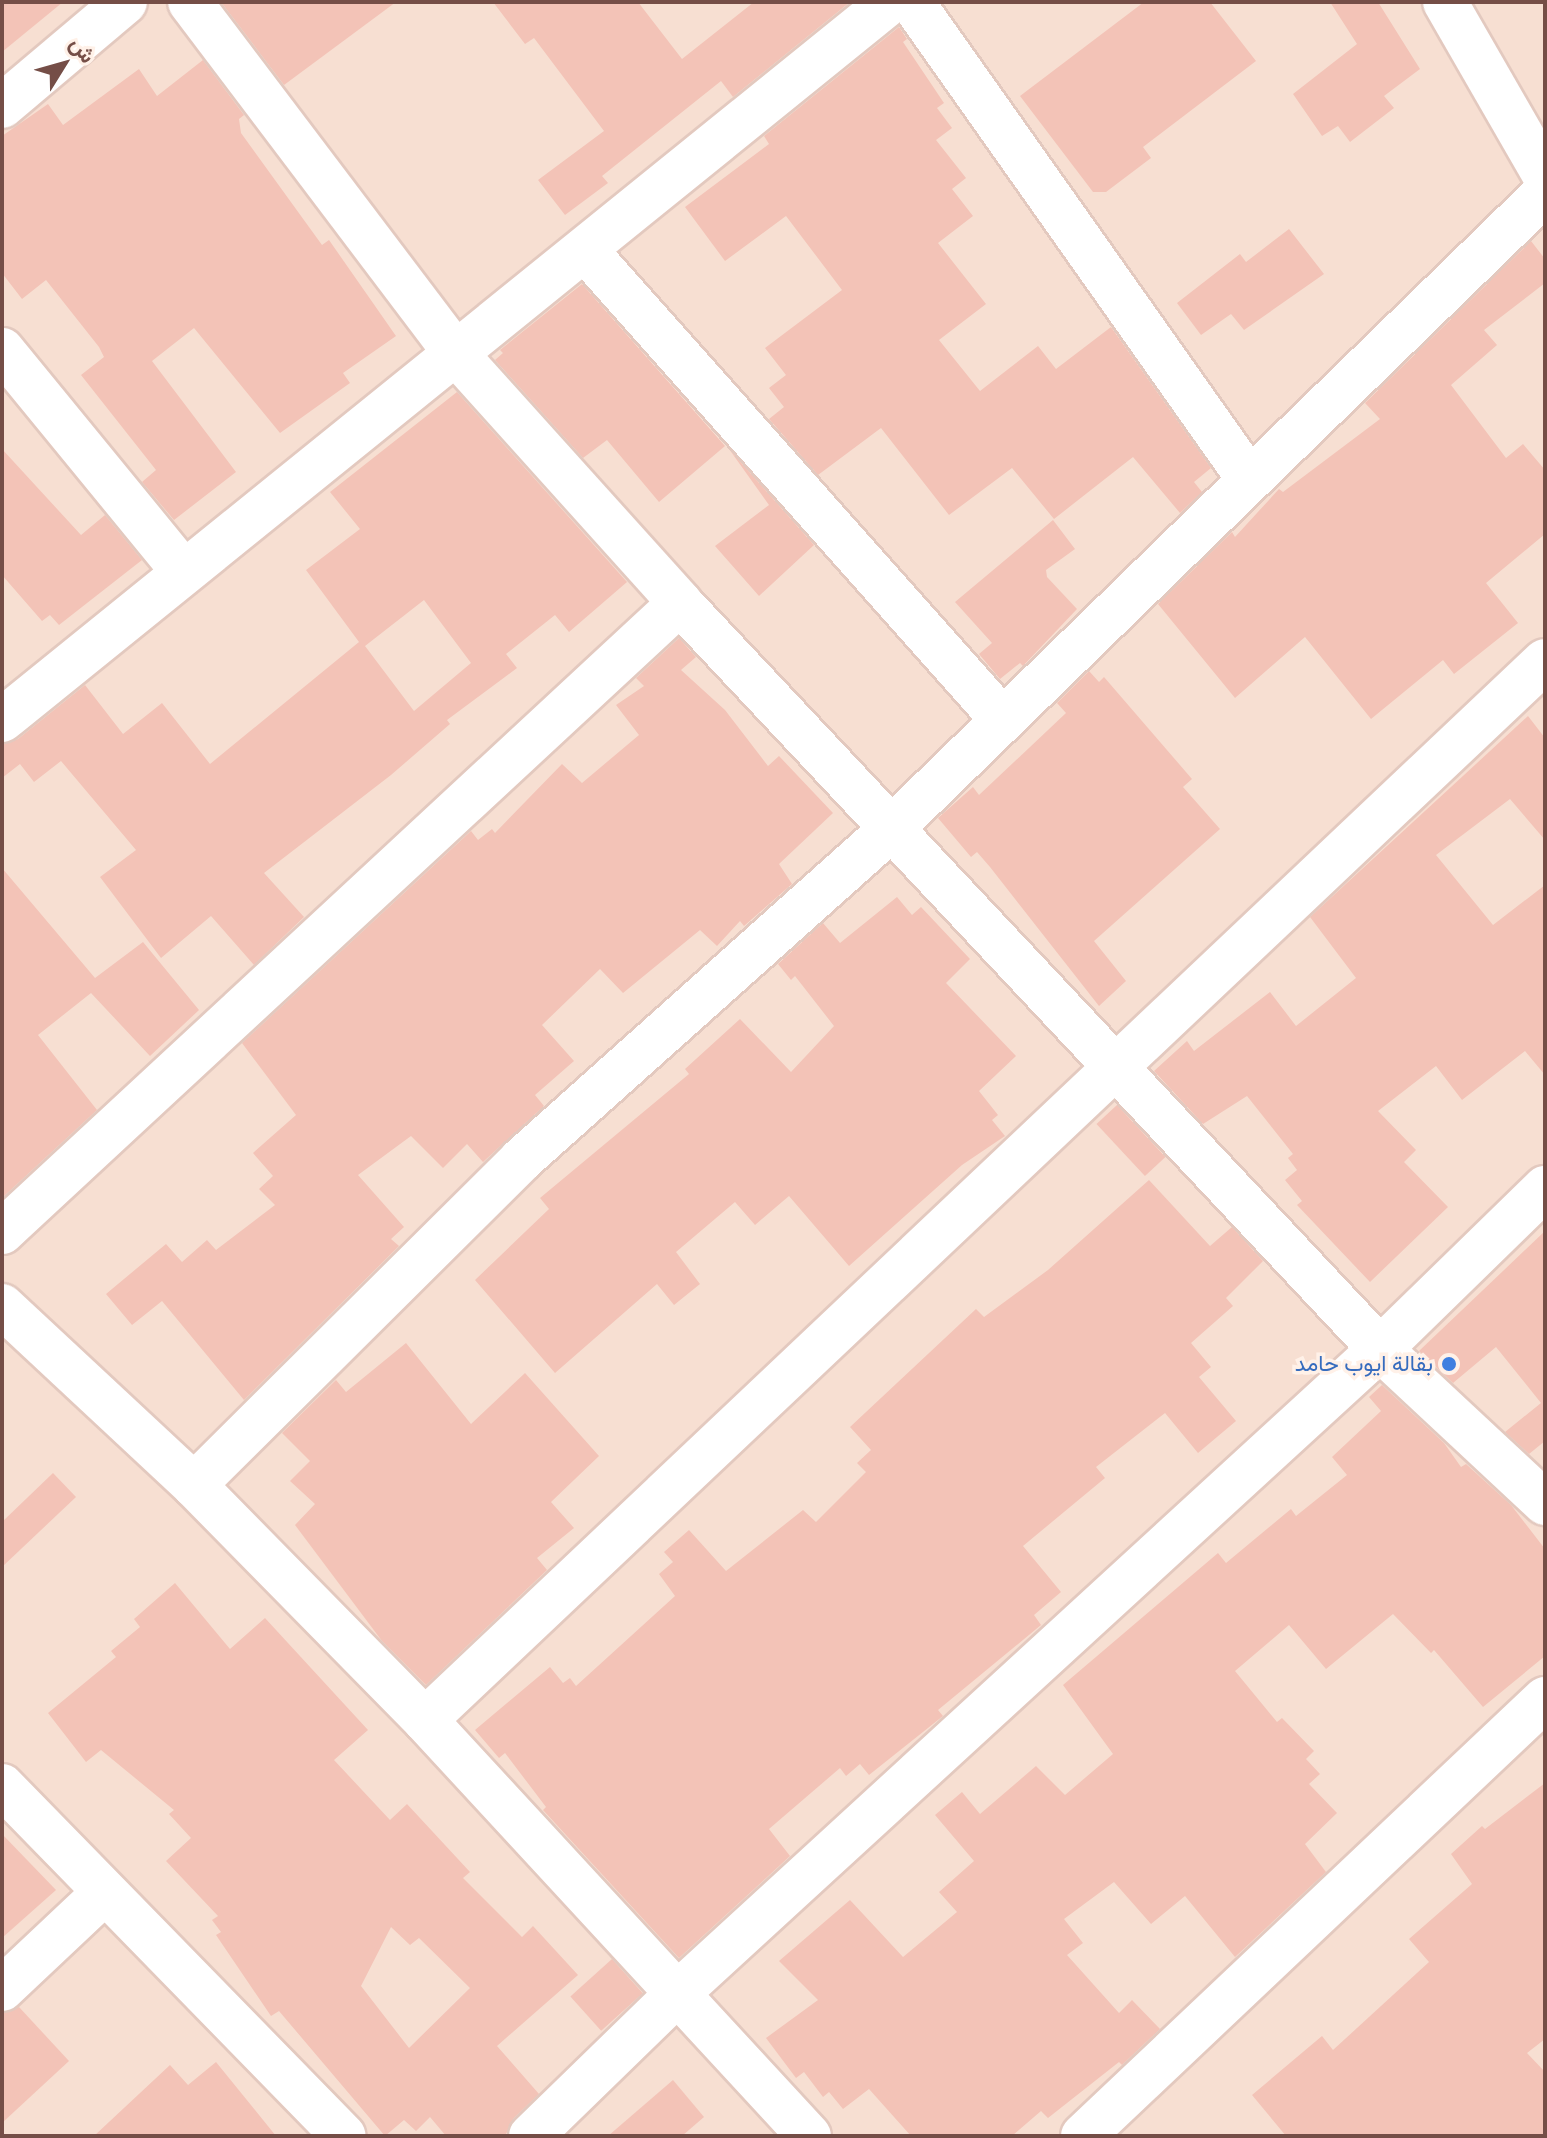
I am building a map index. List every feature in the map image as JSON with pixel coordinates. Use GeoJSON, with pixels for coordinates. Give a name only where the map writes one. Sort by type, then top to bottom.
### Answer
{"type":"FeatureCollection","features":[{"type":"Feature","properties":{"kind":"street"},"geometry":{"type":"LineString","coordinates":[[2,106],[125,2]]}},
{"type":"Feature","properties":{"kind":"street"},"geometry":{"type":"LineString","coordinates":[[190,2],[457,355],[680,603],[1121,1067],[1380,1349],[1545,1503]]}},
{"type":"Feature","properties":{"kind":"street"},"geometry":{"type":"LineString","coordinates":[[2,720],[586,251],[890,2]]}},
{"type":"Feature","properties":{"kind":"street"},"geometry":{"type":"LineString","coordinates":[[912,2],[1249,479]]}},
{"type":"Feature","properties":{"kind":"street"},"geometry":{"type":"LineString","coordinates":[[1445,2],[1545,176]]}},
{"type":"Feature","properties":{"kind":"street"},"geometry":{"type":"LineString","coordinates":[[194,1485],[521,1160],[892,828],[1545,193]]}},
{"type":"Feature","properties":{"kind":"street"},"geometry":{"type":"LineString","coordinates":[[586,251],[1002,719]]}},
{"type":"Feature","properties":{"kind":"street"},"geometry":{"type":"LineString","coordinates":[[2,350],[184,572]]}},
{"type":"Feature","properties":{"kind":"street"},"geometry":{"type":"LineString","coordinates":[[2,1232],[680,603]]}},
{"type":"Feature","properties":{"kind":"street"},"geometry":{"type":"LineString","coordinates":[[425,1720],[1121,1067],[1545,661]]}},
{"type":"Feature","properties":{"kind":"street"},"geometry":{"type":"LineString","coordinates":[[531,2136],[678,1993],[1380,1349],[1545,1188]]}},
{"type":"Feature","properties":{"kind":"street"},"geometry":{"type":"LineString","coordinates":[[2,1306],[194,1485],[425,1720],[809,2136]]}},
{"type":"Feature","properties":{"kind":"street"},"geometry":{"type":"LineString","coordinates":[[1083,2136],[1545,1699]]}},
{"type":"Feature","properties":{"kind":"street"},"geometry":{"type":"LineString","coordinates":[[2,1786],[343,2136]]}},
{"type":"Feature","properties":{"kind":"street"},"geometry":{"type":"LineString","coordinates":[[2,1989],[104,1893]]}},
{"type":"Feature","properties":{"kind":"shaded area"},"geometry":{"type":"Polygon","coordinates":[[[2,2],[1545,2],[1545,2136],[2,2136],[2,2]]]}},
{"type":"Feature","properties":{"kind":"building"},"geometry":{"type":"Polygon","coordinates":[[[2,2],[63,2],[2,52],[2,2]]]}},
{"type":"Feature","properties":{"kind":"building"},"geometry":{"type":"Polygon","coordinates":[[[221,2],[396,2],[284,85],[221,2]]]}},
{"type":"Feature","properties":{"kind":"building"},"geometry":{"type":"Polygon","coordinates":[[[493,2],[638,2],[682,59],[754,2],[850,2],[733,97],[721,81],[602,176],[608,183],[565,215],[538,180],[604,131],[534,38],[525,44],[493,2]]]}},
{"type":"Feature","properties":{"kind":"building"},"geometry":{"type":"Polygon","coordinates":[[[1144,2],[1210,2],[1256,61],[1143,147],[1151,158],[1106,192],[1093,192],[1020,96],[1144,2]]]}},
{"type":"Feature","properties":{"kind":"building"},"geometry":{"type":"Polygon","coordinates":[[[1330,2],[1378,2],[1420,69],[1384,96],[1394,108],[1350,142],[1338,126],[1322,136],[1293,94],[1357,44],[1330,2]]]}},
{"type":"Feature","properties":{"kind":"building"},"geometry":{"type":"Polygon","coordinates":[[[899,27],[907,39],[903,42],[944,103],[937,108],[952,128],[936,140],[966,178],[952,189],[973,216],[938,243],[986,304],[939,340],[980,391],[1038,346],[1056,369],[1111,327],[1211,468],[1194,482],[1202,492],[1180,513],[1133,457],[1054,519],[1012,468],[949,515],[881,428],[818,475],[769,419],[784,407],[769,388],[786,375],[765,348],[842,290],[786,216],[725,261],[685,207],[769,144],[764,136],[899,27]]]}},
{"type":"Feature","properties":{"kind":"building"},"geometry":{"type":"Polygon","coordinates":[[[203,60],[244,115],[239,119],[241,133],[322,245],[329,240],[396,336],[343,373],[350,383],[280,433],[194,328],[152,361],[236,472],[174,520],[142,482],[156,470],[81,375],[104,357],[99,347],[46,280],[22,299],[2,273],[2,136],[48,104],[63,125],[139,69],[157,96],[203,60]]]}},
{"type":"Feature","properties":{"kind":"building"},"geometry":{"type":"Polygon","coordinates":[[[1289,229],[1324,274],[1244,330],[1231,314],[1201,335],[1177,303],[1240,254],[1246,262],[1289,229]]]}},
{"type":"Feature","properties":{"kind":"building"},"geometry":{"type":"Polygon","coordinates":[[[1531,241],[1545,259],[1545,283],[1484,330],[1497,345],[1451,385],[1506,458],[1523,444],[1545,470],[1545,534],[1486,583],[1518,623],[1454,674],[1443,660],[1371,719],[1305,637],[1235,698],[1158,604],[1232,532],[1235,537],[1279,489],[1283,492],[1380,419],[1365,403],[1531,241]]]}},
{"type":"Feature","properties":{"kind":"building"},"geometry":{"type":"Polygon","coordinates":[[[582,284],[725,446],[659,502],[607,440],[583,458],[495,360],[503,353],[500,350],[582,284]]]}},
{"type":"Feature","properties":{"kind":"building"},"geometry":{"type":"Polygon","coordinates":[[[457,392],[627,582],[569,632],[555,615],[506,654],[517,668],[447,720],[450,724],[391,775],[264,873],[304,917],[254,965],[211,916],[161,958],[100,877],[136,850],[61,761],[34,782],[20,764],[2,778],[2,744],[18,739],[85,685],[123,734],[162,703],[210,764],[359,642],[306,570],[360,529],[330,492],[457,392]],[[424,600],[365,646],[414,711],[471,663],[424,600]]]}},
{"type":"Feature","properties":{"kind":"building"},"geometry":{"type":"Polygon","coordinates":[[[2,449],[81,535],[105,515],[142,560],[59,625],[50,615],[42,621],[2,575],[2,449]]]}},
{"type":"Feature","properties":{"kind":"building"},"geometry":{"type":"Polygon","coordinates":[[[729,449],[814,545],[759,596],[715,546],[769,505],[729,449]]]}},
{"type":"Feature","properties":{"kind":"building"},"geometry":{"type":"Polygon","coordinates":[[[1053,520],[1075,549],[1046,570],[1047,577],[1077,609],[1023,666],[1020,663],[1000,679],[979,654],[992,643],[955,602],[1053,520]]]}},
{"type":"Feature","properties":{"kind":"building"},"geometry":{"type":"Polygon","coordinates":[[[679,638],[696,657],[681,670],[725,710],[768,766],[779,756],[833,813],[779,864],[792,884],[744,926],[740,921],[717,946],[700,930],[623,993],[600,969],[542,1025],[574,1061],[535,1095],[544,1106],[483,1162],[467,1144],[443,1168],[411,1136],[358,1175],[404,1227],[391,1239],[399,1246],[244,1400],[162,1301],[132,1325],[106,1294],[166,1244],[182,1262],[207,1240],[216,1250],[275,1205],[259,1189],[273,1176],[253,1153],[296,1115],[242,1043],[471,831],[478,840],[492,829],[495,833],[562,764],[582,783],[639,735],[616,705],[644,686],[636,678],[679,638]]]}},
{"type":"Feature","properties":{"kind":"building"},"geometry":{"type":"Polygon","coordinates":[[[1089,671],[1099,682],[1104,677],[1192,779],[1183,787],[1220,829],[1094,941],[1126,981],[1099,1006],[990,867],[977,852],[971,857],[938,818],[973,787],[979,795],[1066,713],[1057,703],[1089,671]]]}},
{"type":"Feature","properties":{"kind":"building"},"geometry":{"type":"Polygon","coordinates":[[[1528,716],[1545,738],[1545,840],[1510,799],[1436,855],[1493,925],[1545,885],[1545,1075],[1525,1051],[1462,1100],[1436,1066],[1378,1111],[1416,1150],[1404,1162],[1448,1207],[1370,1282],[1297,1205],[1302,1201],[1285,1180],[1297,1170],[1288,1158],[1293,1154],[1247,1096],[1203,1124],[1154,1071],[1187,1041],[1194,1051],[1270,992],[1296,1026],[1356,978],[1310,917],[1528,716]]]}},
{"type":"Feature","properties":{"kind":"building"},"geometry":{"type":"Polygon","coordinates":[[[2,868],[95,978],[143,942],[199,1010],[150,1056],[91,993],[38,1035],[97,1110],[2,1198],[2,868]]]}},
{"type":"Feature","properties":{"kind":"building"},"geometry":{"type":"Polygon","coordinates":[[[897,897],[912,915],[921,907],[970,959],[946,983],[1016,1056],[979,1091],[998,1115],[992,1120],[1005,1136],[962,1165],[849,1266],[789,1196],[755,1225],[735,1202],[676,1252],[700,1284],[674,1305],[657,1284],[555,1373],[475,1280],[549,1209],[540,1198],[689,1074],[685,1069],[740,1019],[791,1072],[834,1026],[795,976],[791,980],[778,964],[823,923],[840,943],[897,897]]]}},
{"type":"Feature","properties":{"kind":"building"},"geometry":{"type":"Polygon","coordinates":[[[1117,1105],[1165,1157],[1145,1176],[1097,1124],[1117,1105]]]}},
{"type":"Feature","properties":{"kind":"building"},"geometry":{"type":"Polygon","coordinates":[[[1149,1180],[1210,1246],[1232,1227],[1263,1261],[1226,1298],[1233,1306],[1191,1343],[1211,1367],[1199,1377],[1236,1421],[1198,1453],[1165,1413],[1096,1467],[1105,1478],[1023,1546],[1061,1592],[1034,1615],[1041,1625],[938,1710],[943,1716],[869,1775],[860,1764],[846,1776],[840,1768],[769,1829],[790,1856],[679,1958],[543,1810],[546,1807],[505,1753],[499,1758],[475,1730],[550,1667],[563,1683],[570,1678],[576,1686],[675,1596],[659,1574],[673,1562],[664,1552],[689,1530],[726,1571],[803,1510],[816,1522],[866,1472],[857,1463],[871,1450],[850,1427],[976,1309],[984,1317],[1048,1270],[1149,1180]]]}},
{"type":"Feature","properties":{"kind":"building"},"geometry":{"type":"Polygon","coordinates":[[[1545,1231],[1545,1441],[1529,1454],[1505,1432],[1541,1403],[1496,1347],[1453,1383],[1419,1351],[1545,1231]]]}},
{"type":"Feature","properties":{"kind":"building"},"geometry":{"type":"Polygon","coordinates":[[[406,1343],[471,1424],[525,1373],[599,1456],[551,1502],[574,1528],[537,1558],[547,1570],[426,1685],[382,1641],[295,1525],[315,1504],[290,1481],[310,1461],[282,1433],[336,1380],[346,1392],[406,1343]]]}},
{"type":"Feature","properties":{"kind":"building"},"geometry":{"type":"Polygon","coordinates":[[[1382,1385],[1444,1443],[1461,1467],[1466,1464],[1511,1505],[1545,1549],[1545,1656],[1483,1707],[1434,1650],[1431,1653],[1393,1614],[1326,1669],[1289,1625],[1235,1671],[1277,1722],[1282,1718],[1314,1751],[1306,1759],[1320,1774],[1309,1784],[1337,1813],[1305,1844],[1326,1872],[1235,1957],[1185,1896],[1151,1924],[1114,1882],[1064,1919],[1083,1943],[1067,1955],[1119,2013],[1132,2000],[1160,2029],[1122,2065],[1119,2062],[1048,2118],[1041,2111],[1012,2136],[911,2136],[869,2089],[843,2109],[829,2092],[823,2097],[804,2072],[796,2078],[766,2038],[818,2000],[779,1961],[850,1900],[903,1957],[957,1912],[939,1892],[974,1861],[935,1815],[962,1792],[980,1814],[1036,1766],[1065,1795],[1113,1754],[1063,1685],[1218,1553],[1226,1563],[1291,1509],[1296,1516],[1347,1475],[1332,1457],[1381,1411],[1369,1397],[1382,1385]]]}},
{"type":"Feature","properties":{"kind":"building"},"geometry":{"type":"Polygon","coordinates":[[[53,1473],[76,1497],[2,1567],[2,1522],[53,1473]]]}},
{"type":"Feature","properties":{"kind":"building"},"geometry":{"type":"Polygon","coordinates":[[[175,1583],[230,1649],[265,1618],[368,1730],[334,1760],[390,1820],[407,1804],[470,1872],[463,1878],[522,1937],[533,1926],[578,1975],[497,2046],[539,2094],[514,2118],[505,2136],[446,2136],[430,2117],[416,2131],[404,2120],[385,2136],[279,2011],[271,2016],[216,1935],[221,1932],[212,1920],[218,1916],[166,1861],[191,1838],[169,1814],[174,1810],[101,1750],[86,1762],[48,1713],[116,1657],[111,1651],[140,1627],[134,1619],[175,1583]],[[391,1927],[361,1986],[409,2048],[470,1988],[419,1938],[410,1945],[391,1927]]]}},
{"type":"Feature","properties":{"kind":"building"},"geometry":{"type":"Polygon","coordinates":[[[1545,1783],[1545,2039],[1527,2053],[1545,2072],[1545,2136],[1286,2136],[1252,2095],[1322,2036],[1333,2050],[1429,1962],[1409,1939],[1472,1884],[1451,1854],[1482,1826],[1485,1829],[1545,1783]]]}},
{"type":"Feature","properties":{"kind":"building"},"geometry":{"type":"Polygon","coordinates":[[[2,1834],[56,1890],[2,1938],[2,1834]]]}},
{"type":"Feature","properties":{"kind":"building"},"geometry":{"type":"Polygon","coordinates":[[[612,1959],[643,1993],[601,2031],[570,1996],[612,1959]]]}},
{"type":"Feature","properties":{"kind":"building"},"geometry":{"type":"Polygon","coordinates":[[[19,2007],[69,2061],[2,2123],[2,2013],[19,2007]]]}},
{"type":"Feature","properties":{"kind":"building"},"geometry":{"type":"Polygon","coordinates":[[[216,2062],[276,2136],[94,2136],[170,2065],[188,2085],[216,2062]]]}},
{"type":"Feature","properties":{"kind":"building"},"geometry":{"type":"Polygon","coordinates":[[[673,2080],[704,2117],[682,2136],[608,2136],[673,2080]]]}},
{"type":"Feature","properties":{"kind":"place","name":"بقالة ايوب حامد"},"geometry":{"type":"Point","coordinates":[1449,1364]}}]}
